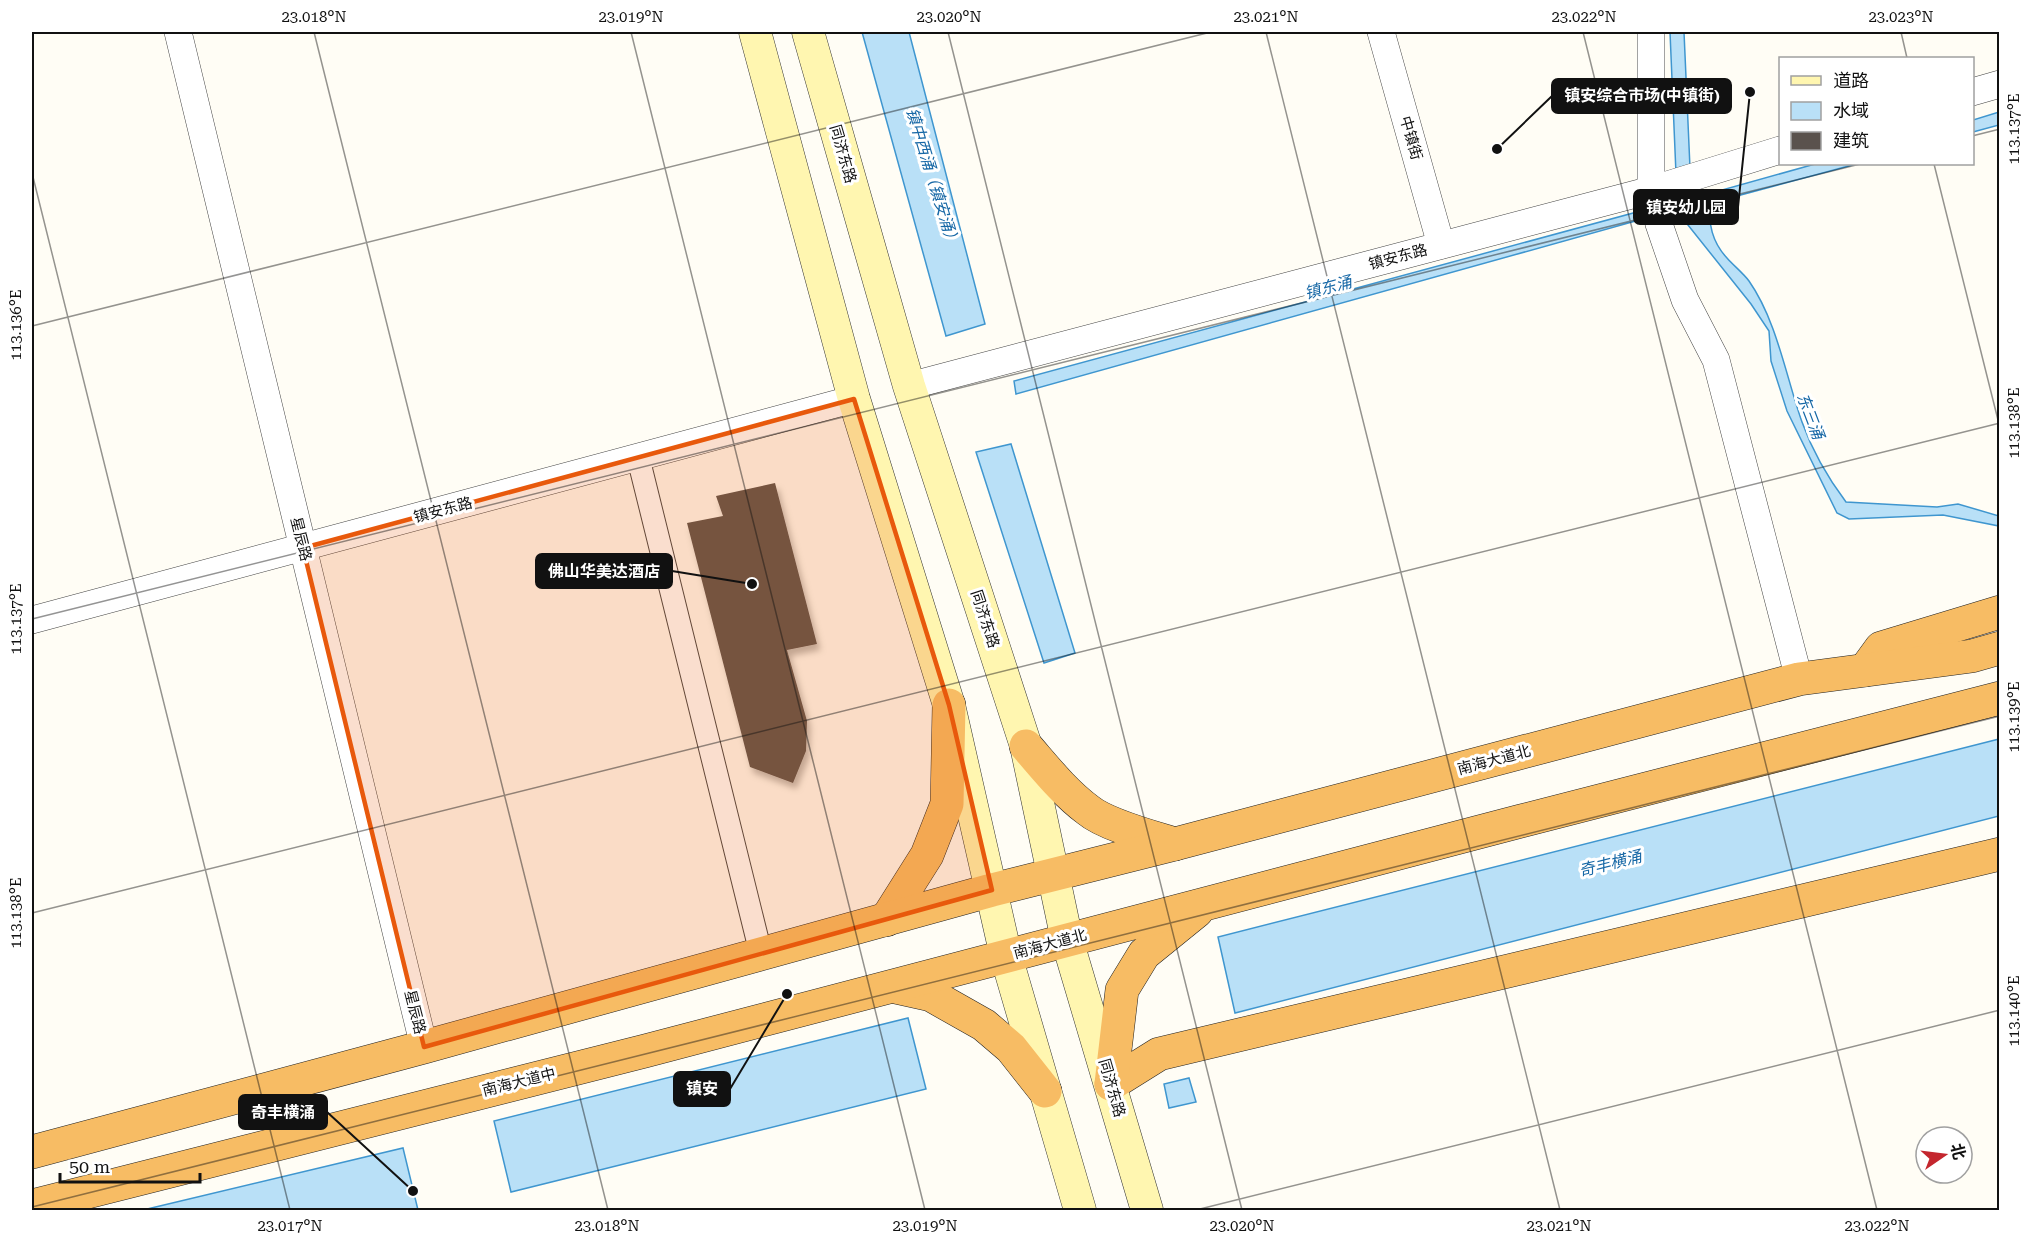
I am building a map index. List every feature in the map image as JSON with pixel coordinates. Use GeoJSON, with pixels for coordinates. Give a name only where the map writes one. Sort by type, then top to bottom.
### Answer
{"type":"FeatureCollection","features":[{"type":"Feature","properties":{"kind":"highway"},"geometry":{"type":"LineString","coordinates":[[1865,671],[1881,648],[2000,612]]}},
{"type":"Feature","properties":{"kind":"highway","name":"南海大道北"},"geometry":{"type":"LineString","coordinates":[[992,890],[1799,679],[1972,656],[2000,648]]}},
{"type":"Feature","properties":{"kind":"highway","name":"南海大道北"},"geometry":{"type":"LineString","coordinates":[[1006,956],[2000,698]]}},
{"type":"Feature","properties":{"kind":"highway"},"geometry":{"type":"LineString","coordinates":[[886,920],[927,855],[947,804],[949,705]]}},
{"type":"Feature","properties":{"kind":"highway"},"geometry":{"type":"LineString","coordinates":[[1813,746],[1856,755],[2000,722]]}},
{"type":"Feature","properties":{"kind":"highway"},"geometry":{"type":"LineString","coordinates":[[1026,746],[1058,783],[1089,812],[1130,830],[1175,844]]}},
{"type":"Feature","properties":{"kind":"highway"},"geometry":{"type":"LineString","coordinates":[[1111,1084],[1159,1054],[2000,854]]}},
{"type":"Feature","properties":{"kind":"highway"},"geometry":{"type":"LineString","coordinates":[[32,1152],[424,1047],[992,890]]}},
{"type":"Feature","properties":{"kind":"highway"},"geometry":{"type":"LineString","coordinates":[[1111,1084],[1122,990],[1144,954],[1207,903]]}},
{"type":"Feature","properties":{"kind":"highway","name":"南海大道中"},"geometry":{"type":"LineString","coordinates":[[32,1206],[645,1051],[1006,956]]}},
{"type":"Feature","properties":{"kind":"highway"},"geometry":{"type":"LineString","coordinates":[[890,986],[931,995],[984,1025],[1011,1048],[1045,1091]]}},
{"type":"Feature","properties":{"kind":"highway"},"geometry":{"type":"LineString","coordinates":[[64,1197],[59,1185],[57,1160],[65,1143]]}},
{"type":"Feature","properties":{"kind":"main road"},"geometry":{"type":"LineString","coordinates":[[755,32],[854,399],[949,705],[1006,956],[1080,1210]]}},
{"type":"Feature","properties":{"kind":"main road","name":"同济东路"},"geometry":{"type":"LineString","coordinates":[[808,32],[909,386],[1026,746],[1055,874],[1067,940],[1147,1210]]}},
{"type":"Feature","properties":{"kind":"street","name":"星辰路"},"geometry":{"type":"LineString","coordinates":[[178,32],[424,1047]]}},
{"type":"Feature","properties":{"kind":"street","name":"中镇街"},"geometry":{"type":"LineString","coordinates":[[1381,32],[1441,245]]}},
{"type":"Feature","properties":{"kind":"street"},"geometry":{"type":"LineString","coordinates":[[1651,32],[1651,190],[1659,224],[1685,300],[1716,360],[1799,679]]}},
{"type":"Feature","properties":{"kind":"street"},"geometry":{"type":"LineString","coordinates":[[1974,91],[2000,84]]}},
{"type":"Feature","properties":{"kind":"street","name":"镇安东路"},"geometry":{"type":"LineString","coordinates":[[909,386],[1651,190],[1779,150]]}},
{"type":"Feature","properties":{"kind":"street","name":"镇安东路"},"geometry":{"type":"LineString","coordinates":[[32,620],[854,399]]}},
{"type":"Feature","properties":{"kind":"street"},"geometry":{"type":"LineString","coordinates":[[638,457],[761,954]]}},
{"type":"Feature","properties":{"kind":"highlighted area"},"geometry":{"type":"Polygon","coordinates":[[[854,399],[949,705],[992,890],[424,1047],[303,548],[854,399]]]}},
{"type":"Feature","properties":{"kind":"water","name":"镇中西涌（镇安涌）"},"geometry":{"type":"Polygon","coordinates":[[[862,32],[909,32],[985,324],[946,336],[862,32]]]}},
{"type":"Feature","properties":{"kind":"water"},"geometry":{"type":"Polygon","coordinates":[[[1670,32],[1684,32],[1690,168],[1676,174],[1670,32]]]}},
{"type":"Feature","properties":{"kind":"water"},"geometry":{"type":"Polygon","coordinates":[[[1999,112],[1999,125],[1974,132],[1974,120],[1999,112]]]}},
{"type":"Feature","properties":{"kind":"water"},"geometry":{"type":"Polygon","coordinates":[[[1811,165],[1852,165],[1711,203],[1712,232],[1718,246],[1749,281],[1759,297],[1774,331],[1806,432],[1827,474],[1846,502],[1937,507],[1958,504],[1999,516],[1999,526],[1943,515],[1849,519],[1837,513],[1787,411],[1771,361],[1769,331],[1751,304],[1680,215],[1660,213],[1659,205],[1676,201],[1678,195],[1696,190],[1708,194],[1811,165]]]}},
{"type":"Feature","properties":{"kind":"water"},"geometry":{"type":"Polygon","coordinates":[[[1648,209],[1650,217],[1016,394],[1014,381],[1648,209]]]}},
{"type":"Feature","properties":{"kind":"water"},"geometry":{"type":"Polygon","coordinates":[[[1011,444],[1075,653],[1044,663],[976,452],[1011,444]]]}},
{"type":"Feature","properties":{"kind":"water"},"geometry":{"type":"Polygon","coordinates":[[[1999,739],[1999,816],[1235,1013],[1218,937],[1999,739]]]}},
{"type":"Feature","properties":{"kind":"water"},"geometry":{"type":"Polygon","coordinates":[[[908,1018],[926,1089],[511,1192],[494,1121],[908,1018]]]}},
{"type":"Feature","properties":{"kind":"water"},"geometry":{"type":"Polygon","coordinates":[[[1189,1078],[1196,1102],[1169,1108],[1164,1084],[1189,1078]]]}},
{"type":"Feature","properties":{"kind":"water"},"geometry":{"type":"Polygon","coordinates":[[[403,1148],[418,1210],[143,1210],[403,1148]]]}},
{"type":"Feature","properties":{"kind":"building"},"geometry":{"type":"Polygon","coordinates":[[[775,483],[817,644],[787,650],[807,721],[806,751],[793,783],[750,767],[687,523],[723,516],[716,496],[775,483]]]}},
{"type":"Feature","properties":{"kind":"place","name":"镇安幼儿园"},"geometry":{"type":"Point","coordinates":[1750,92]}},
{"type":"Feature","properties":{"kind":"place","name":"镇安综合市场(中镇街)"},"geometry":{"type":"Point","coordinates":[1497,149]}},
{"type":"Feature","properties":{"kind":"place","name":"佛山华美达酒店"},"geometry":{"type":"Point","coordinates":[752,584]}},
{"type":"Feature","properties":{"kind":"place","name":"镇安"},"geometry":{"type":"Point","coordinates":[787,994]}},
{"type":"Feature","properties":{"kind":"place","name":"奇丰横涌"},"geometry":{"type":"Point","coordinates":[413,1191]}},
{"type":"Feature","properties":{"kind":"water label","name":"镇东涌"},"geometry":{"type":"Point","coordinates":[1328,287]}},
{"type":"Feature","properties":{"kind":"water label","name":"东三涌"},"geometry":{"type":"Point","coordinates":[1811,416]}}]}
